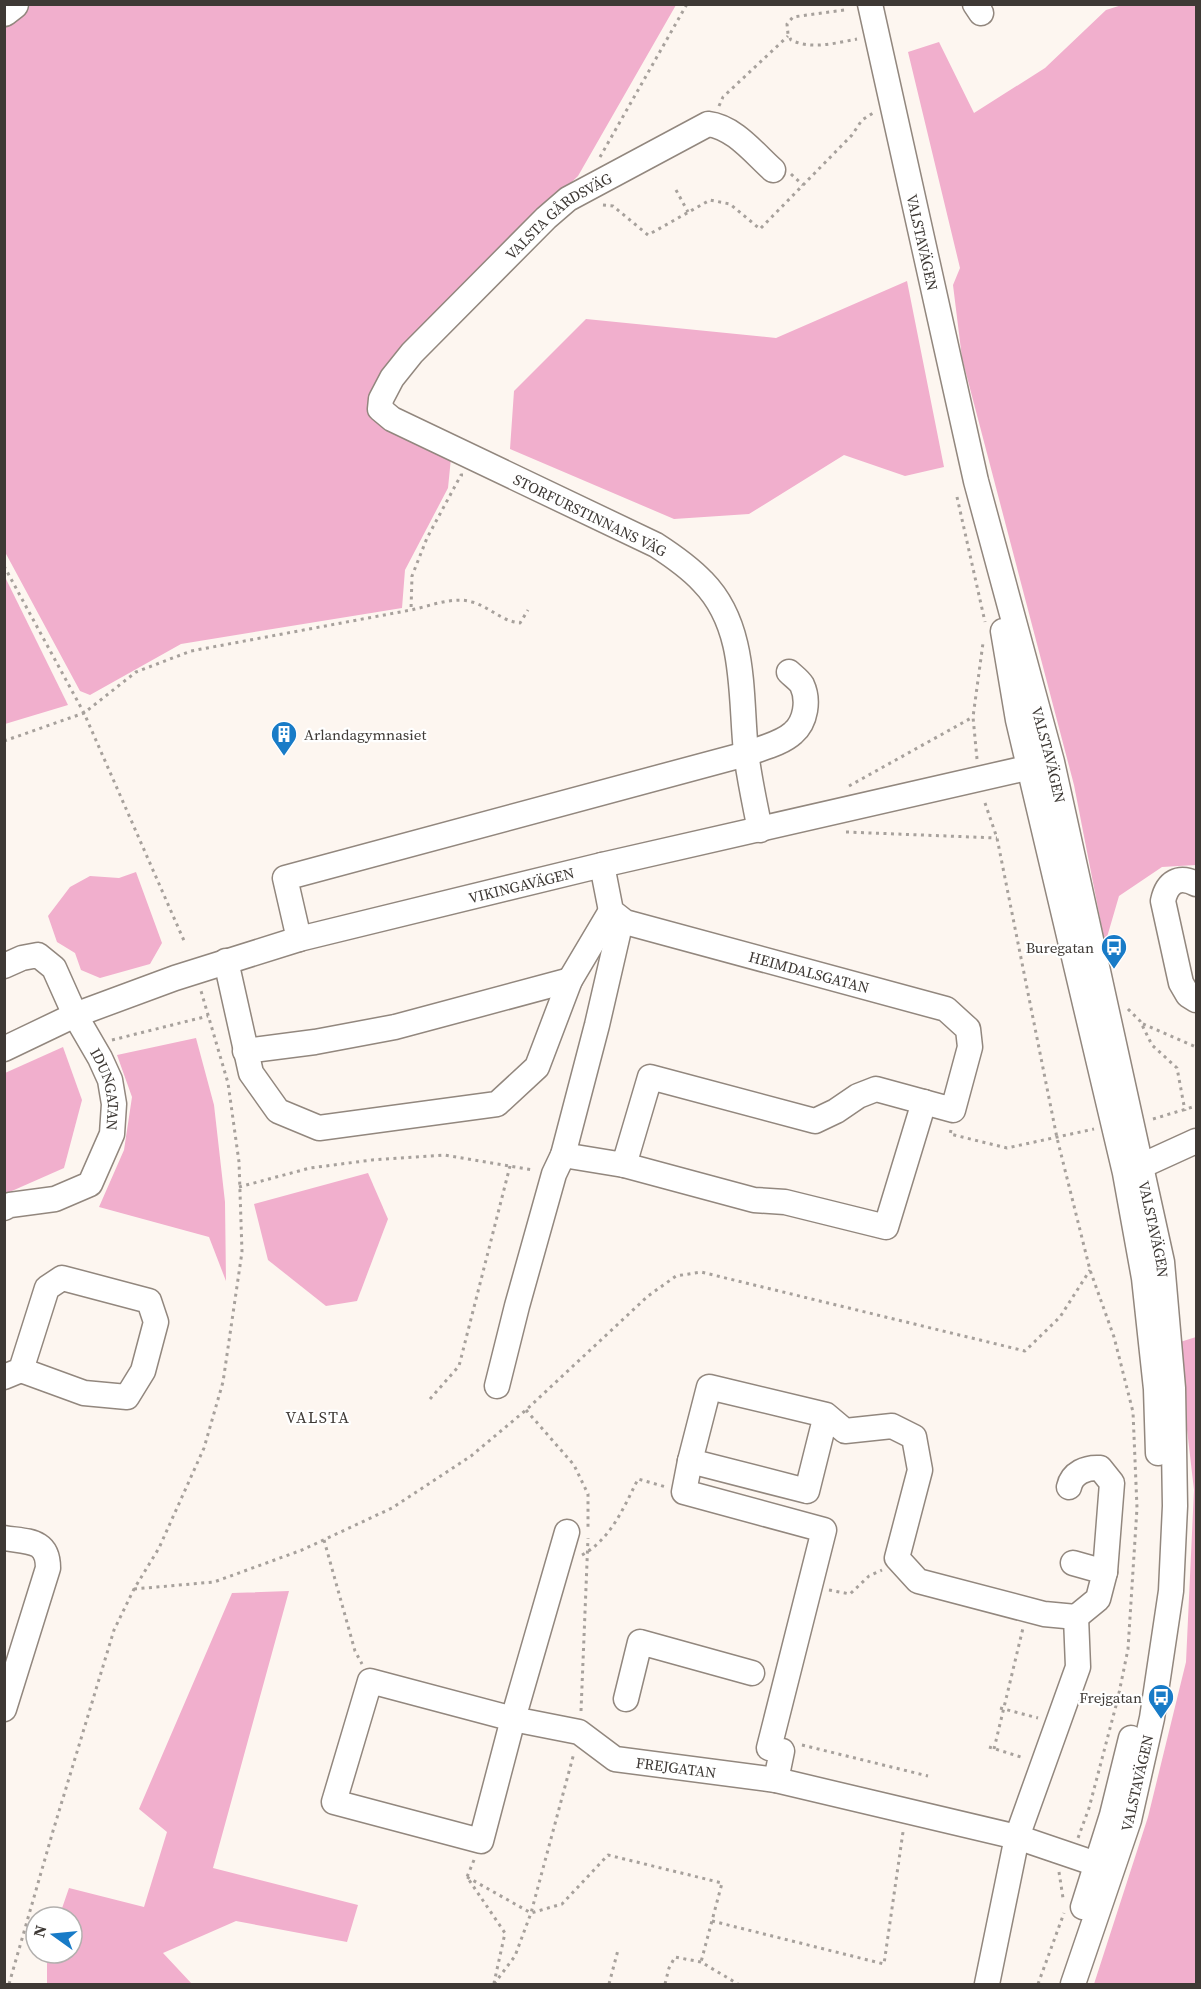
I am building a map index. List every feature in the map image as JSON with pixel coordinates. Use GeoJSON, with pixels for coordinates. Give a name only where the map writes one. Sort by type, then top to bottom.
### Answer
{"type":"FeatureCollection","features":[{"type":"Feature","properties":{"kind":"main road"},"geometry":{"type":"LineString","coordinates":[[4,11],[13,4]]}},
{"type":"Feature","properties":{"kind":"street","name":"VALSTAVÄGEN"},"geometry":{"type":"LineString","coordinates":[[870,4],[966,484],[1018,720],[1041,764],[1133,1169],[1162,1262],[1173,1388],[1175,1506],[1171,1591],[1152,1718],[1129,1820],[1105,1867],[1056,1984]]}},
{"type":"Feature","properties":{"kind":"street","name":"VALSTA GÅRDSVÄG"},"geometry":{"type":"LineString","coordinates":[[381,399],[392,378],[412,352],[568,199],[708,124],[712,124]]}},
{"type":"Feature","properties":{"kind":"street"},"geometry":{"type":"LineString","coordinates":[[712,124],[729,130],[772,170]]}},
{"type":"Feature","properties":{"kind":"street","name":"STORFURSTINNANS VÄG"},"geometry":{"type":"LineString","coordinates":[[381,399],[380,409],[392,419],[657,545],[681,562],[705,584],[724,611],[734,638],[740,670],[746,754],[760,830]]}},
{"type":"Feature","properties":{"kind":"street"},"geometry":{"type":"LineString","coordinates":[[299,939],[285,878],[746,754],[783,740],[795,732],[802,721],[806,707],[801,683],[789,672]]}},
{"type":"Feature","properties":{"kind":"street","name":"VIKINGAVÄGEN"},"geometry":{"type":"LineString","coordinates":[[4,1049],[75,1015],[175,978],[299,939],[602,865],[1041,764]]}},
{"type":"Feature","properties":{"kind":"street"},"geometry":{"type":"LineString","coordinates":[[497,1386],[517,1306],[597,1025],[618,934],[602,865]]}},
{"type":"Feature","properties":{"kind":"street"},"geometry":{"type":"LineString","coordinates":[[1197,884],[1188,880],[1175,881],[1166,889],[1163,901],[1181,983],[1188,995],[1197,1000]]}},
{"type":"Feature","properties":{"kind":"street"},"geometry":{"type":"LineString","coordinates":[[226,961],[251,1073],[278,1111],[319,1128],[497,1104],[537,1067],[570,980],[611,911]]}},
{"type":"Feature","properties":{"kind":"street","name":"HEIMDALSGATAN"},"geometry":{"type":"LineString","coordinates":[[611,911],[625,922],[946,1010],[968,1029],[970,1047],[953,1110]]}},
{"type":"Feature","properties":{"kind":"street","name":"IDUNGATAN"},"geometry":{"type":"LineString","coordinates":[[4,966],[22,958],[38,955],[54,968],[75,1015],[110,1080],[114,1104],[112,1134],[90,1184],[55,1199],[10,1205],[4,1208]]}},
{"type":"Feature","properties":{"kind":"street"},"geometry":{"type":"LineString","coordinates":[[245,1051],[315,1042],[395,1027],[570,980]]}},
{"type":"Feature","properties":{"kind":"street"},"geometry":{"type":"LineString","coordinates":[[624,1165],[650,1077],[815,1121],[837,1111],[858,1096],[876,1089],[953,1110]]}},
{"type":"Feature","properties":{"kind":"street"},"geometry":{"type":"LineString","coordinates":[[559,1165],[624,1165],[754,1200],[785,1202],[886,1227],[924,1102]]}},
{"type":"Feature","properties":{"kind":"street"},"geometry":{"type":"LineString","coordinates":[[1133,1169],[1197,1141]]}},
{"type":"Feature","properties":{"kind":"street"},"geometry":{"type":"LineString","coordinates":[[62,1278],[149,1301],[156,1322],[143,1371],[127,1397],[84,1393],[13,1374],[47,1288],[62,1278]]}},
{"type":"Feature","properties":{"kind":"street"},"geometry":{"type":"LineString","coordinates":[[776,1780],[782,1751],[767,1741],[824,1530],[684,1492],[709,1387],[826,1415],[845,1431],[892,1426],[914,1437],[920,1470],[897,1558],[918,1581],[1044,1614],[1076,1617],[1098,1599],[1105,1572],[1112,1483],[1100,1468],[1090,1467],[1078,1473],[1071,1480],[1069,1487]]}},
{"type":"Feature","properties":{"kind":"street"},"geometry":{"type":"LineString","coordinates":[[690,1461],[807,1491],[826,1415]]}},
{"type":"Feature","properties":{"kind":"street"},"geometry":{"type":"LineString","coordinates":[[567,1532],[513,1719],[481,1841],[334,1802],[370,1681],[513,1719],[579,1732]]}},
{"type":"Feature","properties":{"kind":"street"},"geometry":{"type":"LineString","coordinates":[[4,1538],[35,1544],[43,1548],[48,1555],[48,1568],[4,1709]]}},
{"type":"Feature","properties":{"kind":"street"},"geometry":{"type":"LineString","coordinates":[[1073,1563],[1105,1572]]}},
{"type":"Feature","properties":{"kind":"street"},"geometry":{"type":"LineString","coordinates":[[987,1984],[1017,1837],[1078,1667],[1076,1617]]}},
{"type":"Feature","properties":{"kind":"street"},"geometry":{"type":"LineString","coordinates":[[626,1699],[640,1642],[752,1673]]}},
{"type":"Feature","properties":{"kind":"street","name":"FREJGATAN"},"geometry":{"type":"LineString","coordinates":[[579,1732],[615,1759],[776,1780],[1017,1837],[1105,1867]]}},
{"type":"Feature","properties":{"kind":"street","name":"VALSTAVÄGEN"},"geometry":{"type":"LineString","coordinates":[[1072,1984],[1105,1867]]}},
{"type":"Feature","properties":{"kind":"path"},"geometry":{"type":"LineString","coordinates":[[597,163],[687,4]]}},
{"type":"Feature","properties":{"kind":"path"},"geometry":{"type":"LineString","coordinates":[[844,10],[793,16],[787,24],[789,36],[795,42],[812,45],[857,39],[859,50]]}},
{"type":"Feature","properties":{"kind":"path"},"geometry":{"type":"LineString","coordinates":[[712,124],[723,98],[789,36]]}},
{"type":"Feature","properties":{"kind":"path"},"geometry":{"type":"LineString","coordinates":[[596,204],[613,206],[648,235],[710,200],[730,204],[760,229],[852,135],[862,120],[873,113],[871,102]]}},
{"type":"Feature","properties":{"kind":"path"},"geometry":{"type":"LineString","coordinates":[[676,190],[688,212]]}},
{"type":"Feature","properties":{"kind":"path"},"geometry":{"type":"LineString","coordinates":[[411,610],[412,576],[427,538],[461,475],[471,480]]}},
{"type":"Feature","properties":{"kind":"path"},"geometry":{"type":"LineString","coordinates":[[966,484],[986,627]]}},
{"type":"Feature","properties":{"kind":"path"},"geometry":{"type":"LineString","coordinates":[[4,566],[84,713],[185,943]]}},
{"type":"Feature","properties":{"kind":"path"},"geometry":{"type":"LineString","coordinates":[[4,741],[84,713],[136,672],[191,651],[460,599],[473,602],[507,622],[520,623],[528,610]]}},
{"type":"Feature","properties":{"kind":"path"},"geometry":{"type":"LineString","coordinates":[[977,761],[973,717],[984,638]]}},
{"type":"Feature","properties":{"kind":"path"},"geometry":{"type":"LineString","coordinates":[[849,787],[973,717]]}},
{"type":"Feature","properties":{"kind":"path"},"geometry":{"type":"LineString","coordinates":[[985,803],[997,838],[1057,1138],[1090,1270],[1114,1337],[1133,1412],[1137,1508],[1128,1649],[1118,1698],[1089,1808],[1072,1855],[1059,1872],[1064,1901]]}},
{"type":"Feature","properties":{"kind":"path"},"geometry":{"type":"LineString","coordinates":[[9,1984],[114,1630],[134,1589],[159,1548],[204,1448],[223,1382],[242,1252],[239,1162],[228,1083],[199,986]]}},
{"type":"Feature","properties":{"kind":"path"},"geometry":{"type":"LineString","coordinates":[[1127,1008],[1145,1026],[1197,1047]]}},
{"type":"Feature","properties":{"kind":"path"},"geometry":{"type":"LineString","coordinates":[[93,1045],[208,1016]]}},
{"type":"Feature","properties":{"kind":"path"},"geometry":{"type":"LineString","coordinates":[[1140,1021],[1152,1045],[1177,1068],[1185,1111]]}},
{"type":"Feature","properties":{"kind":"path"},"geometry":{"type":"LineString","coordinates":[[1153,1119],[1197,1106]]}},
{"type":"Feature","properties":{"kind":"path"},"geometry":{"type":"LineString","coordinates":[[953,1110],[950,1134],[1007,1148],[1102,1127]]}},
{"type":"Feature","properties":{"kind":"path"},"geometry":{"type":"LineString","coordinates":[[240,1187],[310,1168],[372,1160],[444,1155],[510,1166],[559,1165]]}},
{"type":"Feature","properties":{"kind":"path"},"geometry":{"type":"LineString","coordinates":[[429,1399],[459,1366],[510,1166]]}},
{"type":"Feature","properties":{"kind":"path"},"geometry":{"type":"LineString","coordinates":[[134,1589],[214,1582],[302,1550],[392,1508],[471,1456],[526,1410],[648,1296],[676,1276],[701,1272],[1025,1351],[1060,1317],[1090,1270]]}},
{"type":"Feature","properties":{"kind":"path"},"geometry":{"type":"LineString","coordinates":[[494,1984],[515,1956],[531,1913],[579,1732],[588,1552],[588,1494],[574,1465],[526,1410]]}},
{"type":"Feature","properties":{"kind":"path"},"geometry":{"type":"LineString","coordinates":[[556,1569],[588,1552],[617,1522],[638,1479],[684,1492]]}},
{"type":"Feature","properties":{"kind":"path"},"geometry":{"type":"LineString","coordinates":[[324,1540],[355,1651],[370,1681]]}},
{"type":"Feature","properties":{"kind":"path"},"geometry":{"type":"LineString","coordinates":[[810,1586],[850,1594],[869,1576],[900,1562]]}},
{"type":"Feature","properties":{"kind":"path"},"geometry":{"type":"LineString","coordinates":[[994,1749],[1028,1610]]}},
{"type":"Feature","properties":{"kind":"path"},"geometry":{"type":"LineString","coordinates":[[1002,1709],[1058,1723]]}},
{"type":"Feature","properties":{"kind":"path"},"geometry":{"type":"LineString","coordinates":[[767,1741],[928,1776]]}},
{"type":"Feature","properties":{"kind":"path"},"geometry":{"type":"LineString","coordinates":[[989,1747],[1043,1764]]}},
{"type":"Feature","properties":{"kind":"path"},"geometry":{"type":"LineString","coordinates":[[712,1921],[884,1964],[906,1811]]}},
{"type":"Feature","properties":{"kind":"path"},"geometry":{"type":"LineString","coordinates":[[467,1877],[481,1841]]}},
{"type":"Feature","properties":{"kind":"path"},"geometry":{"type":"LineString","coordinates":[[467,1877],[531,1913],[562,1904],[608,1855],[722,1883],[701,1962]]}},
{"type":"Feature","properties":{"kind":"path"},"geometry":{"type":"LineString","coordinates":[[467,1877],[505,1933],[494,1984]]}},
{"type":"Feature","properties":{"kind":"path"},"geometry":{"type":"LineString","coordinates":[[1038,1984],[1065,1910]]}},
{"type":"Feature","properties":{"kind":"path"},"geometry":{"type":"LineString","coordinates":[[609,1984],[618,1950]]}},
{"type":"Feature","properties":{"kind":"path"},"geometry":{"type":"LineString","coordinates":[[665,1984],[669,1968],[675,1957],[701,1962],[738,1984]]}},
{"type":"Feature","properties":{"kind":"shaded area"},"geometry":{"type":"Polygon","coordinates":[[[32,4],[676,5],[578,176],[388,362],[369,415],[451,458],[448,488],[405,570],[402,608],[181,644],[90,695],[80,691],[5,552],[4,29],[32,4]]]}},
{"type":"Feature","properties":{"kind":"shaded area"},"geometry":{"type":"Polygon","coordinates":[[[1125,4],[1196,5],[1196,865],[1162,867],[1119,896],[1105,944],[1074,785],[962,358],[953,285],[960,268],[908,52],[939,42],[974,113],[1045,68],[1106,10],[1125,4]]]}},
{"type":"Feature","properties":{"kind":"shaded area"},"geometry":{"type":"Polygon","coordinates":[[[907,281],[944,467],[905,476],[844,455],[749,514],[674,519],[510,449],[514,391],[586,319],[776,338],[907,281]]]}},
{"type":"Feature","properties":{"kind":"shaded area"},"geometry":{"type":"Polygon","coordinates":[[[5,577],[68,705],[4,724],[5,577]]]}},
{"type":"Feature","properties":{"kind":"shaded area"},"geometry":{"type":"Polygon","coordinates":[[[136,872],[162,943],[150,964],[100,978],[81,970],[75,953],[57,942],[48,916],[70,887],[90,876],[119,878],[136,872]]]}},
{"type":"Feature","properties":{"kind":"shaded area"},"geometry":{"type":"Polygon","coordinates":[[[196,1038],[214,1105],[225,1202],[226,1281],[209,1237],[99,1207],[124,1150],[132,1097],[117,1055],[196,1038]]]}},
{"type":"Feature","properties":{"kind":"shaded area"},"geometry":{"type":"Polygon","coordinates":[[[63,1047],[82,1100],[64,1168],[5,1194],[5,1073],[63,1047]]]}},
{"type":"Feature","properties":{"kind":"shaded area"},"geometry":{"type":"Polygon","coordinates":[[[368,1173],[388,1219],[357,1301],[326,1306],[268,1260],[254,1204],[368,1173]]]}},
{"type":"Feature","properties":{"kind":"shaded area"},"geometry":{"type":"Polygon","coordinates":[[[1196,1337],[1196,1984],[1094,1984],[1148,1817],[1186,1662],[1194,1490],[1177,1343],[1196,1337]]]}},
{"type":"Feature","properties":{"kind":"shaded area"},"geometry":{"type":"Polygon","coordinates":[[[289,1591],[213,1868],[358,1905],[347,1942],[236,1921],[163,1953],[192,1984],[47,1984],[47,1965],[84,1965],[84,1905],[63,1905],[69,1888],[144,1907],[167,1832],[139,1809],[232,1593],[289,1591]]]}},
{"type":"Feature","properties":{"kind":"place","name":"Arlandagymnasiet"},"geometry":{"type":"Point","coordinates":[284,757]}},
{"type":"Feature","properties":{"kind":"place","name":"Buregatan"},"geometry":{"type":"Point","coordinates":[1114,970]}},
{"type":"Feature","properties":{"kind":"place","name":"Frejgatan"},"geometry":{"type":"Point","coordinates":[1161,1720]}},
{"type":"Feature","properties":{"kind":"district","name":"VALSTA"},"geometry":{"type":"Point","coordinates":[318,1417]}}]}
